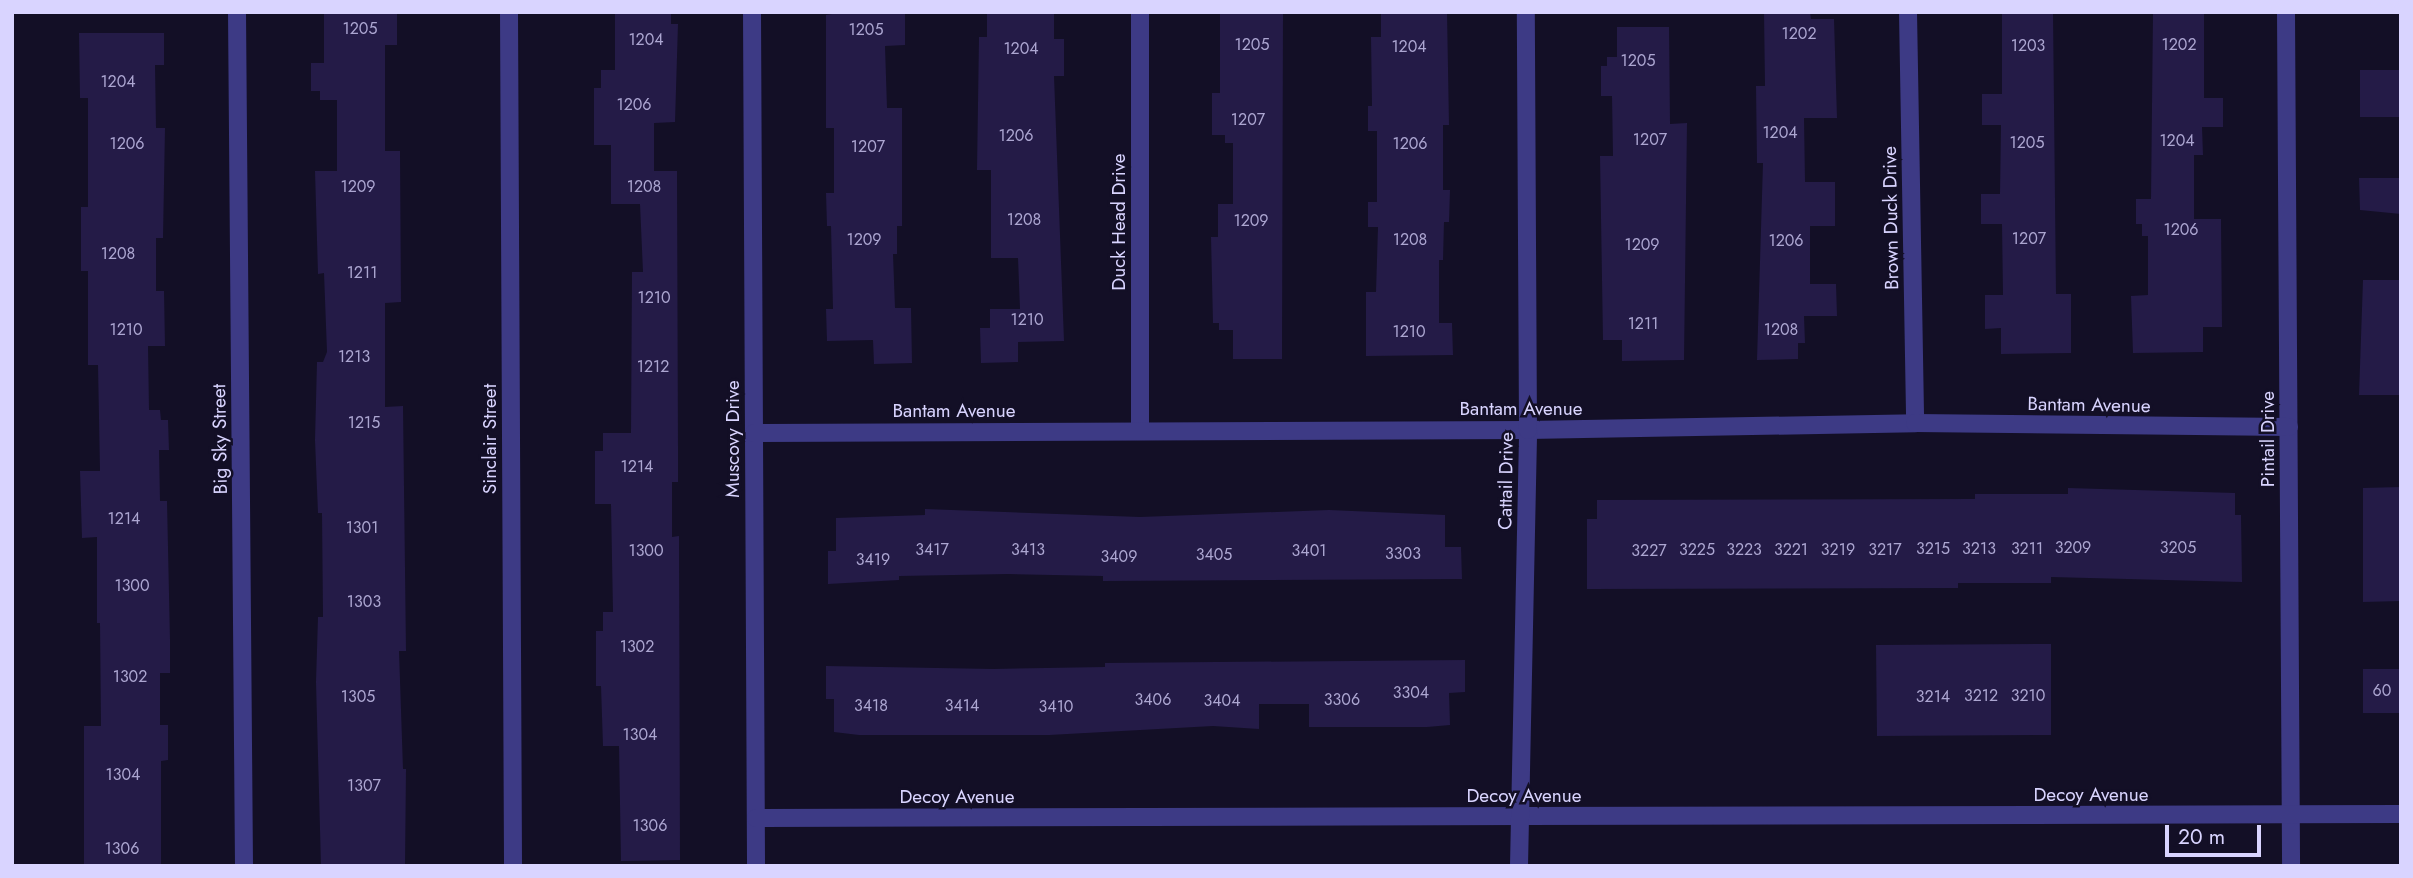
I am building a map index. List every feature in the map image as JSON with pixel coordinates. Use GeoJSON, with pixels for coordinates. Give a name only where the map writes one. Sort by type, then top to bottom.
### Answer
{"type":"FeatureCollection","features":[{"type":"Feature","properties":{"kind":"street","name":"Big Sky Street"},"geometry":{"type":"LineString","coordinates":[[237,12],[244,866]]}},
{"type":"Feature","properties":{"kind":"street","name":"Sinclair Street"},"geometry":{"type":"LineString","coordinates":[[509,12],[513,866]]}},
{"type":"Feature","properties":{"kind":"street","name":"Muscovy Drive"},"geometry":{"type":"LineString","coordinates":[[752,12],[757,866]]}},
{"type":"Feature","properties":{"kind":"street","name":"Duck Head Drive"},"geometry":{"type":"LineString","coordinates":[[1140,12],[1140,431]]}},
{"type":"Feature","properties":{"kind":"street","name":"Cattail Drive"},"geometry":{"type":"LineString","coordinates":[[1519,866],[1528,430],[1526,12]]}},
{"type":"Feature","properties":{"kind":"street","name":"Brown Duck Drive"},"geometry":{"type":"LineString","coordinates":[[1908,12],[1916,424]]}},
{"type":"Feature","properties":{"kind":"street","name":"Pintail Drive"},"geometry":{"type":"LineString","coordinates":[[2286,12],[2291,866]]}},
{"type":"Feature","properties":{"kind":"street","name":"Bantam Avenue"},"geometry":{"type":"LineString","coordinates":[[754,433],[1528,430],[1916,424],[2289,427]]}},
{"type":"Feature","properties":{"kind":"street","name":"Decoy Avenue"},"geometry":{"type":"LineString","coordinates":[[756,818],[2401,814]]}},
{"type":"Feature","properties":{"kind":"building"},"geometry":{"type":"Polygon","coordinates":[[[324,12],[397,12],[397,45],[385,45],[385,151],[400,151],[401,302],[385,303],[385,407],[403,406],[406,651],[399,651],[403,769],[406,769],[405,866],[321,866],[316,682],[318,617],[323,617],[322,513],[318,513],[315,440],[317,362],[323,362],[327,352],[324,273],[318,274],[315,171],[337,171],[337,100],[320,100],[320,91],[311,91],[311,63],[324,63],[324,12]]]}},
{"type":"Feature","properties":{"kind":"building"},"geometry":{"type":"Polygon","coordinates":[[[615,12],[671,12],[671,24],[678,24],[675,122],[654,123],[654,171],[677,171],[678,482],[672,482],[672,537],[679,536],[680,860],[621,861],[619,746],[603,746],[601,686],[596,686],[596,631],[603,631],[603,612],[613,612],[611,504],[595,504],[595,451],[603,451],[603,433],[631,433],[632,272],[643,272],[640,204],[611,204],[611,145],[594,145],[594,88],[601,88],[601,70],[615,70],[615,12]]]}},
{"type":"Feature","properties":{"kind":"building"},"geometry":{"type":"Polygon","coordinates":[[[844,12],[905,12],[905,45],[885,46],[887,108],[902,108],[902,226],[897,226],[897,254],[893,254],[895,308],[911,308],[912,363],[874,364],[873,340],[827,341],[826,309],[833,309],[831,226],[827,226],[826,193],[834,193],[834,128],[826,128],[826,15],[844,12]]]}},
{"type":"Feature","properties":{"kind":"building"},"geometry":{"type":"Polygon","coordinates":[[[987,12],[1054,12],[1054,39],[1064,39],[1064,76],[1054,76],[1064,341],[1018,342],[1018,362],[981,363],[980,328],[990,328],[990,309],[1020,309],[1018,258],[991,258],[991,170],[977,170],[979,37],[987,37],[987,12]]]}},
{"type":"Feature","properties":{"kind":"building"},"geometry":{"type":"Polygon","coordinates":[[[1220,12],[1283,12],[1282,359],[1233,359],[1233,330],[1219,330],[1219,323],[1213,323],[1211,237],[1218,237],[1218,204],[1233,204],[1233,143],[1225,143],[1225,135],[1212,135],[1212,93],[1220,93],[1220,12]]]}},
{"type":"Feature","properties":{"kind":"building"},"geometry":{"type":"Polygon","coordinates":[[[1381,12],[1447,12],[1449,125],[1443,125],[1443,190],[1450,190],[1449,222],[1444,222],[1443,260],[1439,260],[1439,323],[1452,323],[1453,355],[1366,356],[1366,292],[1376,292],[1378,227],[1368,227],[1368,202],[1377,202],[1377,131],[1368,131],[1368,106],[1372,106],[1371,37],[1381,37],[1381,12]]]}},
{"type":"Feature","properties":{"kind":"building"},"geometry":{"type":"Polygon","coordinates":[[[1764,12],[1810,12],[1811,19],[1834,19],[1837,118],[1804,118],[1805,182],[1835,182],[1835,226],[1810,226],[1810,284],[1836,284],[1837,316],[1804,316],[1805,343],[1798,343],[1798,359],[1757,360],[1763,163],[1757,163],[1756,86],[1765,86],[1764,12]]]}},
{"type":"Feature","properties":{"kind":"building"},"geometry":{"type":"Polygon","coordinates":[[[2002,12],[2053,12],[2056,294],[2071,294],[2071,353],[2001,354],[2001,328],[1985,329],[1985,295],[2003,295],[2002,224],[1981,224],[1981,194],[2000,194],[2001,125],[1982,125],[1982,94],[2002,94],[2002,12]]]}},
{"type":"Feature","properties":{"kind":"building"},"geometry":{"type":"Polygon","coordinates":[[[2153,12],[2204,12],[2204,98],[2223,98],[2223,127],[2202,127],[2203,155],[2194,155],[2194,219],[2221,219],[2222,327],[2203,327],[2203,352],[2133,353],[2131,296],[2148,295],[2148,236],[2142,236],[2142,224],[2136,224],[2136,199],[2151,199],[2153,12]]]}},
{"type":"Feature","properties":{"kind":"building"},"geometry":{"type":"Polygon","coordinates":[[[1617,27],[1669,27],[1670,124],[1687,123],[1684,360],[1622,361],[1622,340],[1603,340],[1600,156],[1613,156],[1612,96],[1601,96],[1601,66],[1607,66],[1607,57],[1617,57],[1617,27]]]}},
{"type":"Feature","properties":{"kind":"building"},"geometry":{"type":"Polygon","coordinates":[[[79,33],[164,33],[164,65],[155,65],[156,128],[165,128],[163,238],[156,238],[156,291],[164,291],[165,346],[148,346],[149,410],[160,410],[161,420],[168,420],[169,450],[159,450],[160,501],[167,501],[170,640],[170,673],[160,673],[160,725],[168,725],[168,760],[161,761],[161,866],[84,866],[84,726],[101,726],[100,623],[97,623],[97,537],[82,538],[80,471],[100,471],[98,365],[88,365],[88,271],[81,271],[81,207],[88,207],[88,98],[80,98],[79,33]]]}},
{"type":"Feature","properties":{"kind":"building"},"geometry":{"type":"Polygon","coordinates":[[[2360,70],[2401,70],[2401,117],[2360,117],[2360,70]]]}},
{"type":"Feature","properties":{"kind":"building"},"geometry":{"type":"Polygon","coordinates":[[[2359,178],[2401,178],[2401,214],[2360,210],[2359,178]]]}},
{"type":"Feature","properties":{"kind":"building"},"geometry":{"type":"Polygon","coordinates":[[[2363,280],[2401,280],[2401,395],[2359,395],[2363,280]]]}},
{"type":"Feature","properties":{"kind":"building"},"geometry":{"type":"Polygon","coordinates":[[[2401,487],[2401,601],[2363,602],[2363,488],[2401,487]]]}},
{"type":"Feature","properties":{"kind":"building"},"geometry":{"type":"Polygon","coordinates":[[[2068,488],[2235,493],[2235,515],[2241,515],[2242,582],[2051,577],[2051,583],[1958,583],[1958,588],[1587,589],[1587,519],[1597,519],[1597,500],[1975,499],[1975,494],[2068,494],[2068,488]]]}},
{"type":"Feature","properties":{"kind":"building"},"geometry":{"type":"Polygon","coordinates":[[[925,509],[1140,517],[1329,510],[1445,515],[1445,547],[1461,547],[1462,579],[1103,581],[1103,576],[1008,574],[899,576],[899,580],[828,584],[828,551],[836,551],[836,518],[925,515],[925,509]]]}},
{"type":"Feature","properties":{"kind":"building"},"geometry":{"type":"Polygon","coordinates":[[[2051,644],[2051,735],[1877,736],[1876,645],[2051,644]]]}},
{"type":"Feature","properties":{"kind":"building"},"geometry":{"type":"Polygon","coordinates":[[[1465,660],[1465,692],[1449,693],[1450,725],[1427,727],[1309,727],[1309,704],[1259,704],[1259,729],[1213,726],[1049,735],[859,735],[834,732],[834,699],[826,699],[826,666],[993,669],[1105,667],[1105,663],[1465,660]]]}},
{"type":"Feature","properties":{"kind":"building"},"geometry":{"type":"Polygon","coordinates":[[[2363,669],[2401,669],[2401,713],[2363,713],[2363,669]]]}}]}
